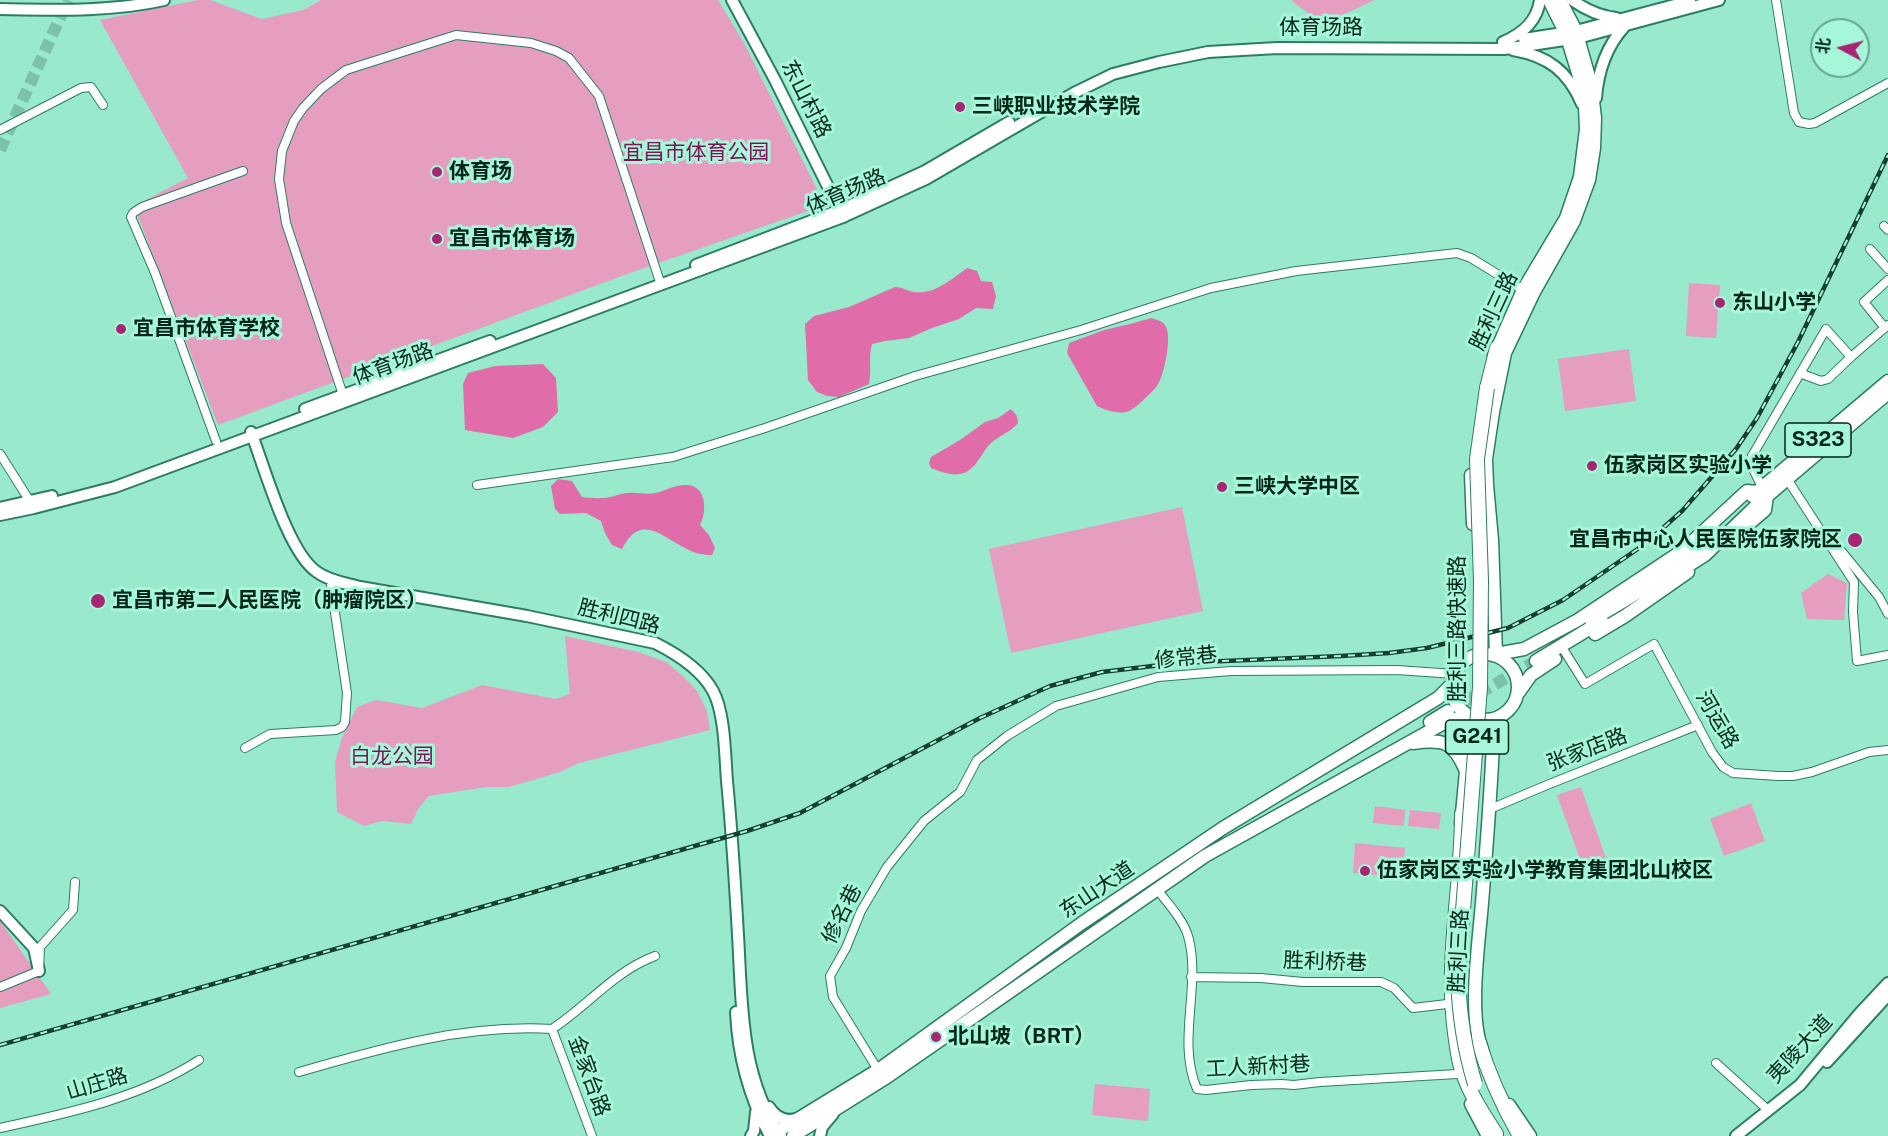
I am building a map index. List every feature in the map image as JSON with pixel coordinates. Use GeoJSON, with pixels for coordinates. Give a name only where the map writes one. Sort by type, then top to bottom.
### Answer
{"type":"FeatureCollection","features":[{"type":"Feature","properties":{"kind":"highway","name":"胜利三路快速路"},"geometry":{"type":"LineString","coordinates":[[1498,1135],[1479,1083],[1468,1027],[1466,978],[1468,932],[1487,735],[1490,638],[1482,459],[1490,389],[1501,351]]}},
{"type":"Feature","properties":{"kind":"highway"},"geometry":{"type":"LineString","coordinates":[[1462,813],[1462,839],[1453,937],[1454,1020],[1462,1072],[1475,1102],[1498,1135]]}},
{"type":"Feature","properties":{"kind":"highway"},"geometry":{"type":"LineString","coordinates":[[1478,1040],[1490,1077],[1505,1111],[1520,1136]]}},
{"type":"Feature","properties":{"kind":"main road"},"geometry":{"type":"LineString","coordinates":[[0,9],[83,10],[164,0]]}},
{"type":"Feature","properties":{"kind":"main road","name":"东山村路"},"geometry":{"type":"LineString","coordinates":[[732,0],[761,52],[841,214]]}},
{"type":"Feature","properties":{"kind":"main road"},"geometry":{"type":"LineString","coordinates":[[1503,46],[1529,26],[1535,17],[1540,0]]}},
{"type":"Feature","properties":{"kind":"main road","name":"胜利三路"},"geometry":{"type":"LineString","coordinates":[[1549,0],[1572,35]]}},
{"type":"Feature","properties":{"kind":"main road","name":"胜利三路"},"geometry":{"type":"LineString","coordinates":[[1477,655],[1471,501],[1476,416],[1483,387],[1501,351],[1574,221],[1589,180],[1594,148],[1590,111],[1582,86],[1572,35],[1560,0]]}},
{"type":"Feature","properties":{"kind":"main road"},"geometry":{"type":"LineString","coordinates":[[1572,0],[1587,10],[1624,22],[1602,68],[1590,111]]}},
{"type":"Feature","properties":{"kind":"main road","name":"体育场路"},"geometry":{"type":"LineString","coordinates":[[1624,22],[1694,0]]}},
{"type":"Feature","properties":{"kind":"main road","name":"体育场路"},"geometry":{"type":"LineString","coordinates":[[0,515],[116,479],[216,441],[248,434],[841,214],[926,179],[1074,93],[1113,74],[1208,52],[1276,48],[1503,46],[1572,35],[1719,0]]}},
{"type":"Feature","properties":{"kind":"main road"},"geometry":{"type":"LineString","coordinates":[[1503,46],[1538,57],[1563,72],[1590,111]]}},
{"type":"Feature","properties":{"kind":"main road","name":"胜利三路"},"geometry":{"type":"LineString","coordinates":[[1496,654],[1492,540],[1486,459],[1501,351],[1523,290],[1566,218],[1574,198],[1580,177],[1590,111]]}},
{"type":"Feature","properties":{"kind":"main road","name":"体育场路"},"geometry":{"type":"LineString","coordinates":[[0,508],[32,505],[115,487],[343,394],[436,359],[541,324],[841,214]]}},
{"type":"Feature","properties":{"kind":"main road","name":"S323"},"geometry":{"type":"LineString","coordinates":[[1758,496],[1888,381]]}},
{"type":"Feature","properties":{"kind":"main road","name":"S323"},"geometry":{"type":"LineString","coordinates":[[1758,496],[1787,479],[1888,393]]}},
{"type":"Feature","properties":{"kind":"main road","name":"胜利四路"},"geometry":{"type":"LineString","coordinates":[[248,434],[275,515],[291,551],[304,569],[331,586],[526,621],[646,648],[671,657],[690,672],[706,691],[713,708],[718,740],[732,932],[736,1035],[743,1072],[758,1101],[769,1116],[774,1135]]}},
{"type":"Feature","properties":{"kind":"main road","name":"胜利四路"},"geometry":{"type":"LineString","coordinates":[[248,434],[295,546],[307,565],[318,573],[360,587],[527,616],[655,643],[672,651],[707,682],[719,705],[724,740],[744,1030],[758,1101]]}},
{"type":"Feature","properties":{"kind":"main road"},"geometry":{"type":"LineString","coordinates":[[1496,654],[1512,667],[1519,683],[1516,701],[1503,716],[1494,719],[1482,720],[1469,716],[1455,702],[1454,679],[1460,665],[1468,658],[1524,649],[1578,620],[1682,551],[1747,491],[1758,496],[1765,510],[1709,558],[1625,616],[1531,675],[1518,692]]}},
{"type":"Feature","properties":{"kind":"main road"},"geometry":{"type":"LineString","coordinates":[[1534,657],[1705,555],[1758,496]]}},
{"type":"Feature","properties":{"kind":"main road","name":"东山大道"},"geometry":{"type":"LineString","coordinates":[[774,1135],[878,1070],[1082,923],[1223,828],[1438,698],[1454,679]]}},
{"type":"Feature","properties":{"kind":"main road"},"geometry":{"type":"LineString","coordinates":[[1199,844],[1446,708],[1352,768],[1295,798],[1210,849],[1205,855]]}},
{"type":"Feature","properties":{"kind":"main road","name":"胜利三路"},"geometry":{"type":"LineString","coordinates":[[1469,716],[1466,770],[1446,954],[1445,983],[1451,1048],[1457,1074],[1498,1135]]}},
{"type":"Feature","properties":{"kind":"main road","name":"东山大道"},"geometry":{"type":"LineString","coordinates":[[793,1136],[835,1111],[1048,966],[1205,855],[1444,723],[1469,716]]}},
{"type":"Feature","properties":{"kind":"main road","name":"胜利三路"},"geometry":{"type":"LineString","coordinates":[[1494,719],[1490,809],[1476,983],[1478,1040],[1501,1091],[1530,1136]]}},
{"type":"Feature","properties":{"kind":"main road"},"geometry":{"type":"LineString","coordinates":[[1406,744],[1438,741],[1449,744],[1458,753],[1466,770]]}},
{"type":"Feature","properties":{"kind":"main road"},"geometry":{"type":"LineString","coordinates":[[0,911],[34,948],[39,971]]}},
{"type":"Feature","properties":{"kind":"main road","name":"夷陵大道"},"geometry":{"type":"LineString","coordinates":[[1736,1136],[1800,1085],[1888,983]]}},
{"type":"Feature","properties":{"kind":"main road","name":"夷陵大道"},"geometry":{"type":"LineString","coordinates":[[1745,1136],[1803,1089],[1888,995]]}},
{"type":"Feature","properties":{"kind":"main road"},"geometry":{"type":"LineString","coordinates":[[758,1101],[779,1118],[794,1120],[802,1117]]}},
{"type":"Feature","properties":{"kind":"main road"},"geometry":{"type":"LineString","coordinates":[[751,1136],[754,1131],[758,1101]]}},
{"type":"Feature","properties":{"kind":"main road"},"geometry":{"type":"LineString","coordinates":[[820,1136],[825,1121],[835,1111]]}},
{"type":"Feature","properties":{"kind":"street"},"geometry":{"type":"LineString","coordinates":[[1776,0],[1794,113],[1799,122],[1815,123],[1888,83]]}},
{"type":"Feature","properties":{"kind":"street"},"geometry":{"type":"LineString","coordinates":[[343,394],[286,223],[279,180],[282,151],[294,120],[321,89],[346,70],[456,35],[531,43],[569,58],[599,96],[659,279]]}},
{"type":"Feature","properties":{"kind":"street"},"geometry":{"type":"LineString","coordinates":[[0,130],[81,88],[92,87],[103,105]]}},
{"type":"Feature","properties":{"kind":"street"},"geometry":{"type":"LineString","coordinates":[[216,441],[198,397],[155,273],[131,218],[133,213],[142,207],[243,171]]}},
{"type":"Feature","properties":{"kind":"street"},"geometry":{"type":"LineString","coordinates":[[1870,249],[1888,269]]}},
{"type":"Feature","properties":{"kind":"street"},"geometry":{"type":"LineString","coordinates":[[477,485],[673,457],[925,373],[1081,330],[1211,288],[1296,271],[1457,253],[1471,258],[1523,290]]}},
{"type":"Feature","properties":{"kind":"street"},"geometry":{"type":"LineString","coordinates":[[1802,374],[1821,381],[1828,379],[1887,327],[1864,302],[1888,280]]}},
{"type":"Feature","properties":{"kind":"street"},"geometry":{"type":"LineString","coordinates":[[1758,496],[1752,456],[1802,374],[1826,329],[1851,357]]}},
{"type":"Feature","properties":{"kind":"street"},"geometry":{"type":"LineString","coordinates":[[0,454],[32,505]]}},
{"type":"Feature","properties":{"kind":"street"},"geometry":{"type":"LineString","coordinates":[[1787,479],[1854,582],[1853,612],[1857,661],[1888,655]]}},
{"type":"Feature","properties":{"kind":"street"},"geometry":{"type":"LineString","coordinates":[[1814,519],[1879,597],[1888,614]]}},
{"type":"Feature","properties":{"kind":"street"},"geometry":{"type":"LineString","coordinates":[[245,748],[270,734],[336,730],[345,722],[347,693],[331,586]]}},
{"type":"Feature","properties":{"kind":"street","name":"河运路"},"geometry":{"type":"LineString","coordinates":[[1565,652],[1586,684],[1654,644],[1712,752],[1723,767],[1733,773],[1793,776],[1812,772],[1869,752],[1888,750]]}},
{"type":"Feature","properties":{"kind":"street","name":"修常巷"},"geometry":{"type":"LineString","coordinates":[[960,792],[977,760],[1007,736],[1056,706],[1158,677],[1231,671],[1397,670],[1454,679]]}},
{"type":"Feature","properties":{"kind":"street","name":"张家店路"},"geometry":{"type":"LineString","coordinates":[[1490,809],[1698,725]]}},
{"type":"Feature","properties":{"kind":"street","name":"修名巷"},"geometry":{"type":"LineString","coordinates":[[878,1070],[832,997],[830,976],[846,948],[861,911],[887,867],[924,821],[960,792]]}},
{"type":"Feature","properties":{"kind":"street"},"geometry":{"type":"LineString","coordinates":[[0,987],[39,971],[40,947],[73,910],[75,882]]}},
{"type":"Feature","properties":{"kind":"street","name":"工人新村巷"},"geometry":{"type":"LineString","coordinates":[[1157,889],[1188,935],[1191,977],[1188,1024],[1190,1063],[1192,1079],[1197,1089],[1281,1084],[1294,1086],[1320,1082],[1457,1074]]}},
{"type":"Feature","properties":{"kind":"street"},"geometry":{"type":"LineString","coordinates":[[299,1072],[403,1043],[436,1037],[498,1029],[552,1029],[616,977],[637,963],[656,956]]}},
{"type":"Feature","properties":{"kind":"street","name":"胜利桥巷"},"geometry":{"type":"LineString","coordinates":[[1191,977],[1261,978],[1304,982],[1381,982],[1394,988],[1413,1008],[1447,1004]]}},
{"type":"Feature","properties":{"kind":"street","name":"金家台路"},"geometry":{"type":"LineString","coordinates":[[552,1029],[592,1136]]}},
{"type":"Feature","properties":{"kind":"street","name":"山庄路"},"geometry":{"type":"LineString","coordinates":[[0,1128],[124,1097],[178,1074],[200,1060]]}},
{"type":"Feature","properties":{"kind":"street"},"geometry":{"type":"LineString","coordinates":[[1716,1063],[1768,1110]]}},
{"type":"Feature","properties":{"kind":"green space","name":"宜昌市体育场"},"geometry":{"type":"Polygon","coordinates":[[[198,0],[210,0],[262,19],[303,10],[321,0],[718,0],[744,43],[825,205],[630,273],[218,425],[134,206],[188,178],[100,20],[198,0]]]}},
{"type":"Feature","properties":{"kind":"green space"},"geometry":{"type":"Polygon","coordinates":[[[1291,0],[1375,0],[1318,26],[1309,13],[1291,0]]]}},
{"type":"Feature","properties":{"kind":"green space"},"geometry":{"type":"Polygon","coordinates":[[[1689,283],[1720,285],[1716,338],[1686,336],[1689,283]]]}},
{"type":"Feature","properties":{"kind":"green space"},"geometry":{"type":"Polygon","coordinates":[[[1629,349],[1636,401],[1565,411],[1558,359],[1629,349]]]}},
{"type":"Feature","properties":{"kind":"green space"},"geometry":{"type":"Polygon","coordinates":[[[1182,507],[1203,611],[1011,653],[989,549],[1182,507]]]}},
{"type":"Feature","properties":{"kind":"green space"},"geometry":{"type":"Polygon","coordinates":[[[1828,574],[1847,583],[1844,620],[1807,619],[1801,593],[1828,574]]]}},
{"type":"Feature","properties":{"kind":"green space","name":"白龙公园"},"geometry":{"type":"Polygon","coordinates":[[[565,636],[638,652],[666,662],[697,691],[707,711],[710,730],[579,763],[560,772],[509,787],[486,787],[429,796],[418,809],[411,824],[382,821],[364,826],[337,812],[335,762],[342,738],[357,707],[376,700],[422,708],[482,685],[556,699],[570,694],[565,636]]]}},
{"type":"Feature","properties":{"kind":"green space"},"geometry":{"type":"Polygon","coordinates":[[[1581,787],[1608,864],[1585,873],[1557,795],[1581,787]]]}},
{"type":"Feature","properties":{"kind":"green space"},"geometry":{"type":"Polygon","coordinates":[[[1751,803],[1765,841],[1724,856],[1710,819],[1751,803]]]}},
{"type":"Feature","properties":{"kind":"green space"},"geometry":{"type":"Polygon","coordinates":[[[1375,806],[1405,810],[1404,826],[1373,823],[1375,806]]]}},
{"type":"Feature","properties":{"kind":"green space"},"geometry":{"type":"Polygon","coordinates":[[[1410,810],[1441,813],[1439,829],[1408,826],[1410,810]]]}},
{"type":"Feature","properties":{"kind":"green space"},"geometry":{"type":"Polygon","coordinates":[[[1355,843],[1405,848],[1402,877],[1353,873],[1355,843]]]}},
{"type":"Feature","properties":{"kind":"green space"},"geometry":{"type":"Polygon","coordinates":[[[0,921],[51,994],[0,1008],[0,921]]]}},
{"type":"Feature","properties":{"kind":"green space"},"geometry":{"type":"Polygon","coordinates":[[[1095,1084],[1150,1089],[1148,1121],[1092,1115],[1095,1084]]]}},
{"type":"Feature","properties":{"kind":"shaded area"},"geometry":{"type":"Polygon","coordinates":[[[967,268],[977,271],[981,281],[992,282],[996,296],[993,309],[976,308],[959,319],[909,338],[872,344],[869,384],[839,397],[817,392],[808,380],[805,324],[814,316],[849,307],[895,287],[914,292],[936,289],[967,268]]]}},
{"type":"Feature","properties":{"kind":"shaded area"},"geometry":{"type":"Polygon","coordinates":[[[1151,318],[1163,323],[1168,332],[1166,357],[1157,386],[1129,411],[1116,412],[1097,406],[1067,353],[1069,343],[1104,330],[1151,318]]]}},
{"type":"Feature","properties":{"kind":"shaded area"},"geometry":{"type":"Polygon","coordinates":[[[543,364],[556,378],[558,412],[543,427],[513,438],[465,430],[463,384],[468,373],[495,366],[543,364]]]}},
{"type":"Feature","properties":{"kind":"shaded area"},"geometry":{"type":"Polygon","coordinates":[[[1011,409],[1017,416],[1018,423],[988,446],[967,472],[944,473],[931,468],[929,463],[931,457],[985,422],[998,418],[1011,409]]]}},
{"type":"Feature","properties":{"kind":"shaded area"},"geometry":{"type":"Polygon","coordinates":[[[558,479],[572,481],[582,497],[592,498],[607,498],[625,493],[652,494],[683,485],[694,486],[704,500],[704,513],[700,525],[709,535],[715,548],[712,555],[692,551],[650,530],[636,532],[622,549],[612,545],[601,521],[586,513],[560,514],[555,509],[551,486],[558,479]]]}},
{"type":"Feature","properties":{"kind":"tunnel"},"geometry":{"type":"LineString","coordinates":[[0,150],[68,0]]}},
{"type":"Feature","properties":{"kind":"tunnel"},"geometry":{"type":"LineString","coordinates":[[1448,711],[1536,661]]}},
{"type":"Feature","properties":{"kind":"railway"},"geometry":{"type":"LineString","coordinates":[[0,1045],[747,831],[800,813],[980,718],[1050,686],[1102,672],[1178,663],[1389,653],[1427,648],[1508,628],[1563,600],[1645,544],[1682,511],[1736,449],[1757,418],[1798,342],[1888,155]]}},
{"type":"Feature","properties":{"kind":"place","name":"三峡职业技术学院"},"geometry":{"type":"Point","coordinates":[960,107]}},
{"type":"Feature","properties":{"kind":"place","name":"体育场"},"geometry":{"type":"Point","coordinates":[437,172]}},
{"type":"Feature","properties":{"kind":"place","name":"宜昌市体育场"},"geometry":{"type":"Point","coordinates":[437,239]}},
{"type":"Feature","properties":{"kind":"place","name":"东山小学"},"geometry":{"type":"Point","coordinates":[1720,303]}},
{"type":"Feature","properties":{"kind":"place","name":"宜昌市体育学校"},"geometry":{"type":"Point","coordinates":[121,329]}},
{"type":"Feature","properties":{"kind":"place","name":"伍家岗区实验小学"},"geometry":{"type":"Point","coordinates":[1592,466]}},
{"type":"Feature","properties":{"kind":"place","name":"三峡大学中区"},"geometry":{"type":"Point","coordinates":[1222,487]}},
{"type":"Feature","properties":{"kind":"place","name":"宜昌市中心人民医院伍家院区"},"geometry":{"type":"Point","coordinates":[1855,540]}},
{"type":"Feature","properties":{"kind":"place","name":"宜昌市第二人民医院（肿瘤院区）"},"geometry":{"type":"Point","coordinates":[98,601]}},
{"type":"Feature","properties":{"kind":"place","name":"伍家岗区实验小学教育集团北山校区"},"geometry":{"type":"Point","coordinates":[1365,871]}},
{"type":"Feature","properties":{"kind":"place","name":"北山坡（BRT）"},"geometry":{"type":"Point","coordinates":[936,1037]}},
{"type":"Feature","properties":{"kind":"park label","name":"宜昌市体育公园"},"geometry":{"type":"Point","coordinates":[696,153]}}]}
